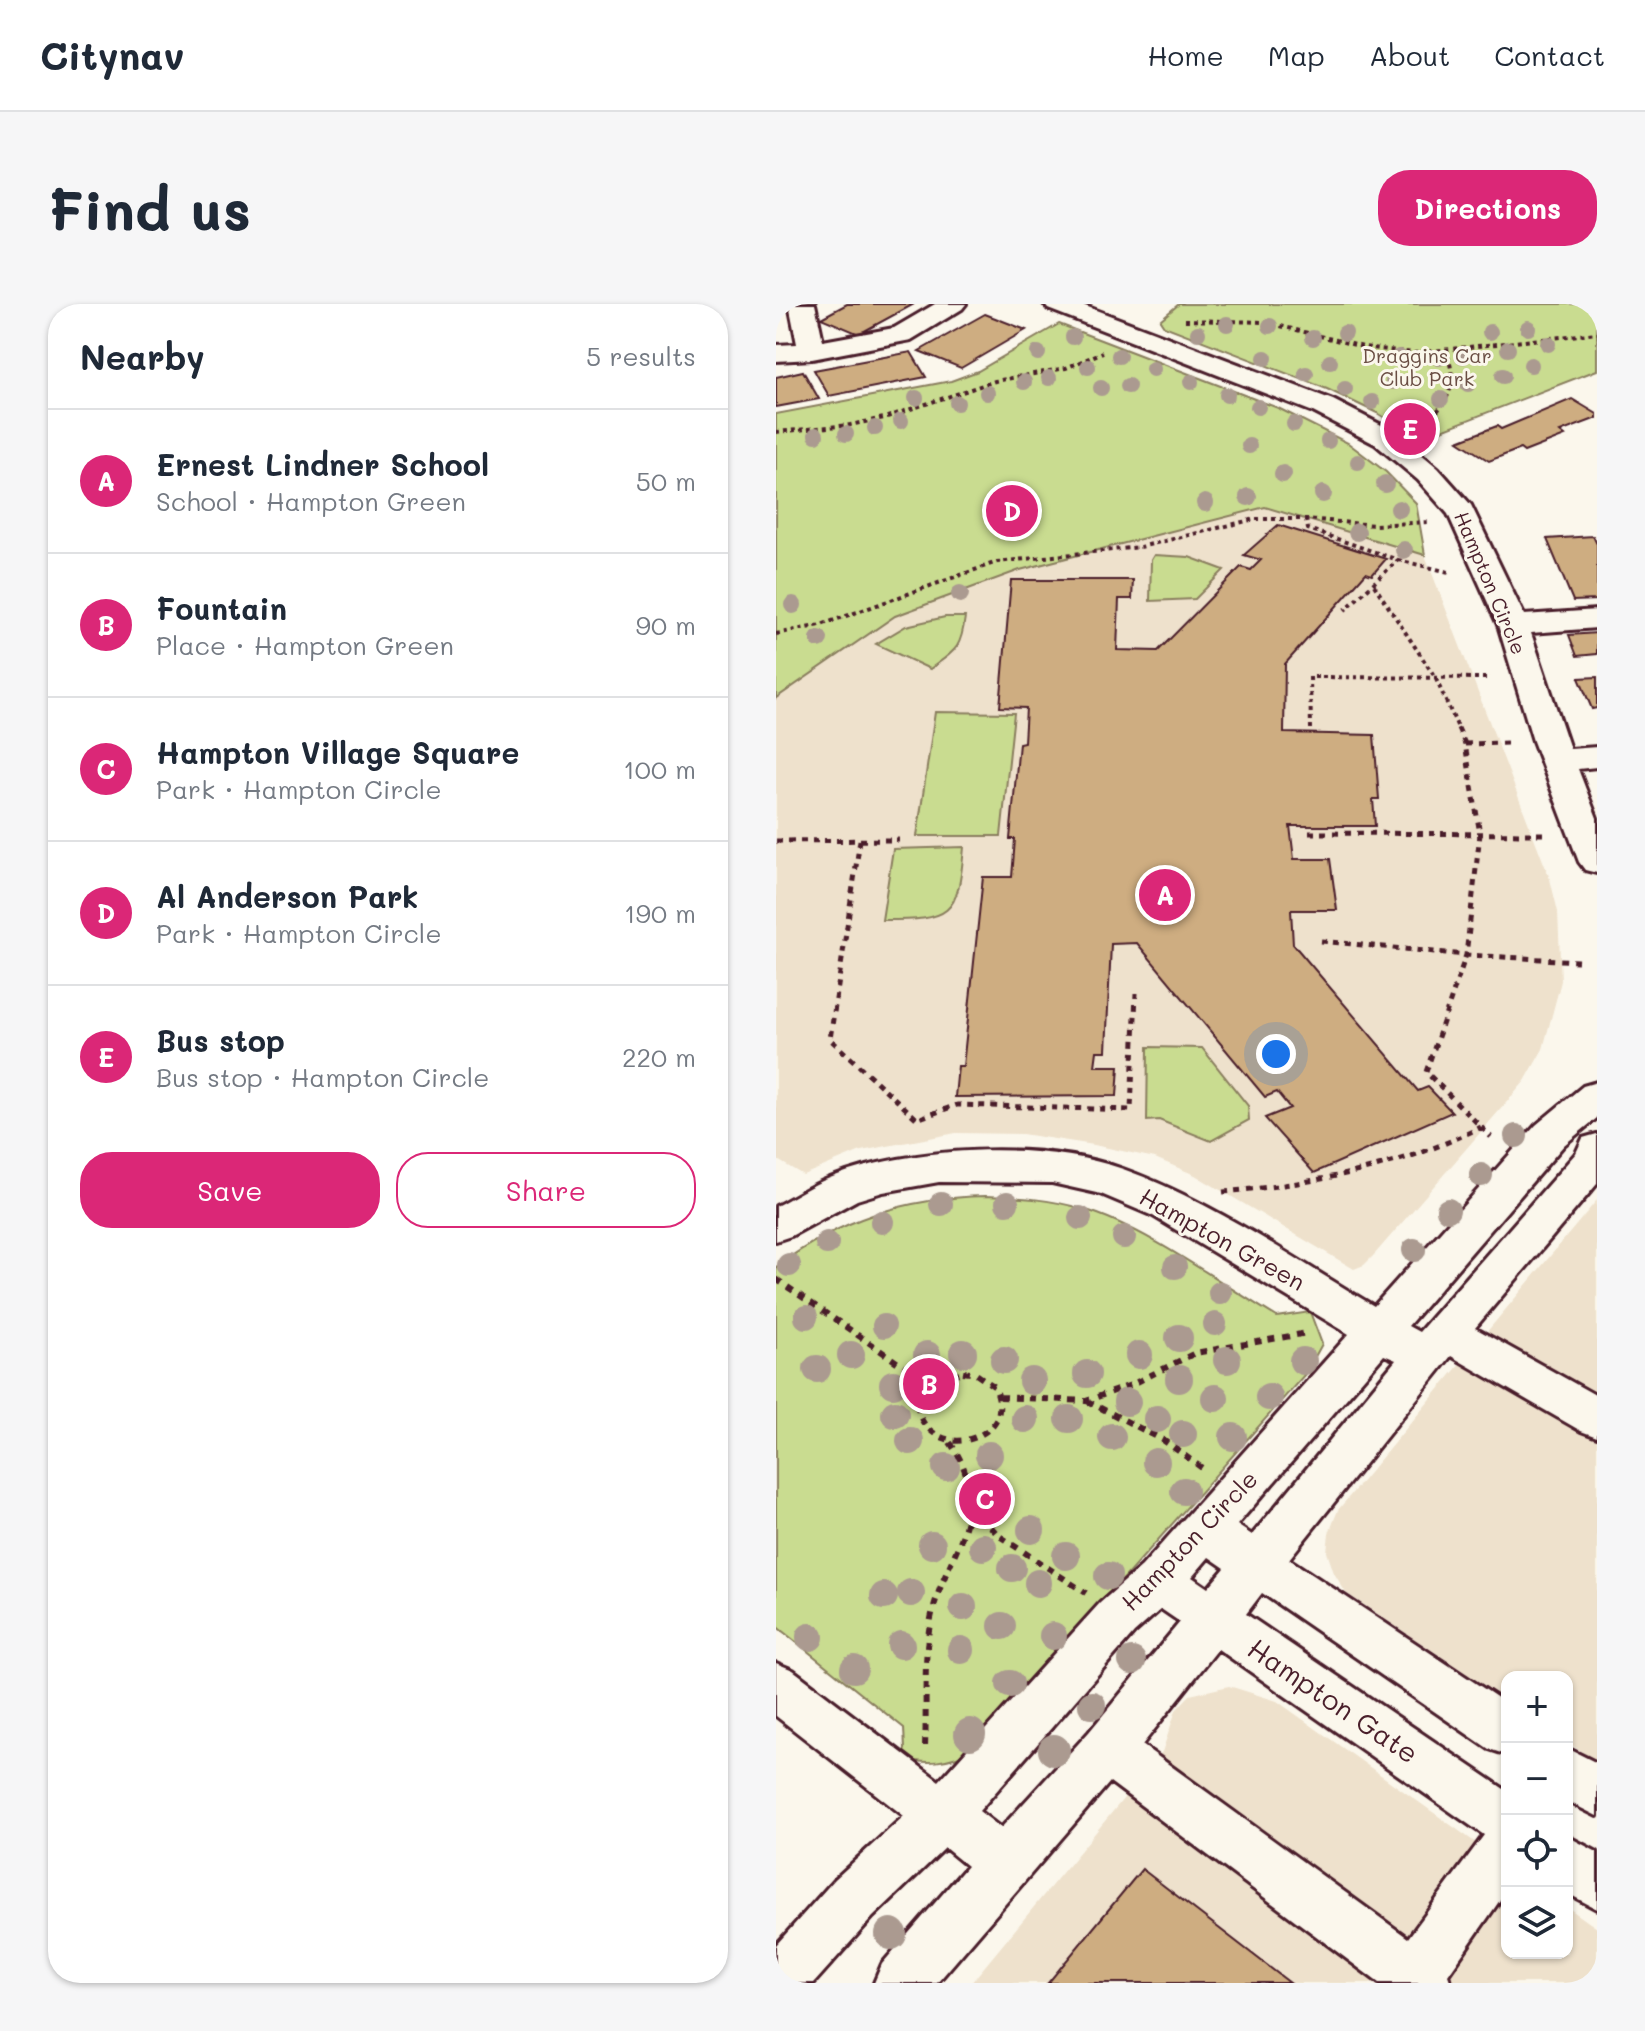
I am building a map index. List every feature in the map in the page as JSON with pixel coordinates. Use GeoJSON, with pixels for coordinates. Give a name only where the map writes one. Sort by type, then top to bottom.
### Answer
{"type":"FeatureCollection","features":[{"type":"Feature","properties":{"kind":"street"},"geometry":{"type":"LineString","coordinates":[[802,304],[812,351]]}},
{"type":"Feature","properties":{"kind":"street"},"geometry":{"type":"LineString","coordinates":[[776,353],[812,351],[902,334],[953,304]]}},
{"type":"Feature","properties":{"kind":"street","name":"Hampton Circle"},"geometry":{"type":"LineString","coordinates":[[1057,304],[1125,323],[1323,406],[1385,438],[1428,474],[1461,511],[1513,625],[1558,761],[1597,862]]}},
{"type":"Feature","properties":{"kind":"street"},"geometry":{"type":"LineString","coordinates":[[1513,625],[1597,619]]}},
{"type":"Feature","properties":{"kind":"street"},"geometry":{"type":"LineString","coordinates":[[1558,761],[1597,757]]}},
{"type":"Feature","properties":{"kind":"street","name":"Hampton Circle"},"geometry":{"type":"LineString","coordinates":[[778,1983],[854,1898],[942,1816],[1117,1618],[1159,1581],[1550,1135],[1597,1096]]}},
{"type":"Feature","properties":{"kind":"street"},"geometry":{"type":"LineString","coordinates":[[901,1983],[1107,1749],[1436,1345],[1596,1158],[1597,1149]]}},
{"type":"Feature","properties":{"kind":"street","name":"Hampton Green"},"geometry":{"type":"LineString","coordinates":[[776,1225],[843,1189],[883,1177],[939,1167],[1052,1168],[1109,1180],[1168,1205],[1381,1331],[1436,1345],[1597,1418]]}},
{"type":"Feature","properties":{"kind":"street"},"geometry":{"type":"LineString","coordinates":[[1205,1529],[1501,1728]]}},
{"type":"Feature","properties":{"kind":"street","name":"Hampton Gate"},"geometry":{"type":"LineString","coordinates":[[1159,1581],[1501,1817]]}},
{"type":"Feature","properties":{"kind":"street"},"geometry":{"type":"LineString","coordinates":[[776,1686],[1005,1863]]}},
{"type":"Feature","properties":{"kind":"street"},"geometry":{"type":"LineString","coordinates":[[1107,1749],[1419,1979],[1501,1855]]}},
{"type":"Feature","properties":{"kind":"street"},"geometry":{"type":"LineString","coordinates":[[1573,1776],[1597,1792]]}},
{"type":"Feature","properties":{"kind":"street"},"geometry":{"type":"LineString","coordinates":[[1573,1866],[1597,1883]]}},
{"type":"Feature","properties":{"kind":"path"},"geometry":{"type":"LineString","coordinates":[[776,432],[850,425],[884,418],[995,381],[1066,368],[1102,353],[1125,323],[1240,320],[1288,325],[1390,351],[1446,352],[1597,333]]}},
{"type":"Feature","properties":{"kind":"path"},"geometry":{"type":"LineString","coordinates":[[1410,429],[1429,420],[1451,392],[1455,379],[1453,364],[1446,352]]}},
{"type":"Feature","properties":{"kind":"path"},"geometry":{"type":"LineString","coordinates":[[776,634],[821,625],[997,562],[1140,547],[1255,519],[1306,519],[1374,525],[1432,522]]}},
{"type":"Feature","properties":{"kind":"path"},"geometry":{"type":"LineString","coordinates":[[1306,519],[1308,529],[1398,560],[1449,572]]}},
{"type":"Feature","properties":{"kind":"path"},"geometry":{"type":"LineString","coordinates":[[1345,610],[1361,589],[1374,585],[1398,560]]}},
{"type":"Feature","properties":{"kind":"path"},"geometry":{"type":"LineString","coordinates":[[1374,585],[1435,677],[1465,744],[1480,834],[1466,955],[1426,1072],[1491,1137]]}},
{"type":"Feature","properties":{"kind":"path"},"geometry":{"type":"LineString","coordinates":[[1311,729],[1310,677],[1490,678]]}},
{"type":"Feature","properties":{"kind":"path"},"geometry":{"type":"LineString","coordinates":[[1465,744],[1511,743]]}},
{"type":"Feature","properties":{"kind":"path"},"geometry":{"type":"LineString","coordinates":[[1309,833],[1545,834]]}},
{"type":"Feature","properties":{"kind":"path"},"geometry":{"type":"LineString","coordinates":[[860,840],[830,1039],[917,1119],[957,1105],[1131,1110],[1136,993]]}},
{"type":"Feature","properties":{"kind":"path"},"geometry":{"type":"LineString","coordinates":[[776,841],[899,840]]}},
{"type":"Feature","properties":{"kind":"path"},"geometry":{"type":"LineString","coordinates":[[1321,941],[1466,955],[1578,961]]}},
{"type":"Feature","properties":{"kind":"path"},"geometry":{"type":"LineString","coordinates":[[1214,1192],[1300,1184],[1374,1171],[1431,1152],[1481,1127]]}},
{"type":"Feature","properties":{"kind":"path"},"geometry":{"type":"LineString","coordinates":[[776,1279],[929,1384]]}},
{"type":"Feature","properties":{"kind":"path"},"geometry":{"type":"LineString","coordinates":[[1000,1397],[1086,1401],[1131,1385],[1195,1353],[1311,1332]]}},
{"type":"Feature","properties":{"kind":"path"},"geometry":{"type":"LineString","coordinates":[[950,1374],[976,1374],[987,1379],[1000,1397],[997,1419],[987,1430],[964,1441],[949,1441],[926,1430],[919,1420],[917,1408],[920,1396],[929,1384],[950,1374]]}},
{"type":"Feature","properties":{"kind":"path"},"geometry":{"type":"LineString","coordinates":[[1086,1401],[1163,1440],[1209,1472]]}},
{"type":"Feature","properties":{"kind":"path"},"geometry":{"type":"LineString","coordinates":[[918,1758],[925,1751],[930,1623],[972,1506],[965,1464],[949,1441]]}},
{"type":"Feature","properties":{"kind":"path"},"geometry":{"type":"LineString","coordinates":[[972,1506],[998,1535],[1089,1596]]}},
{"type":"Feature","properties":{"kind":"shaded area"},"geometry":{"type":"Polygon","coordinates":[[[1265,507],[1425,555],[1550,879],[1558,912],[1561,981],[1543,1049],[1525,1081],[1374,1255],[1364,1265],[1354,1269],[1195,1175],[1155,1158],[1094,1145],[1022,1134],[956,1133],[861,1151],[803,1175],[776,1159],[776,698],[895,616],[1020,570],[1265,507]]]}},
{"type":"Feature","properties":{"kind":"shaded area"},"geometry":{"type":"Polygon","coordinates":[[[1597,1200],[1597,1762],[1573,1746],[1573,1671],[1501,1671],[1501,1697],[1346,1593],[1334,1573],[1327,1552],[1329,1533],[1338,1510],[1597,1200]]]}},
{"type":"Feature","properties":{"kind":"shaded area"},"geometry":{"type":"Polygon","coordinates":[[[1229,1686],[1277,1701],[1501,1861],[1501,1959],[1573,1959],[1573,1911],[1597,1928],[1597,1983],[971,1983],[1162,1752],[1176,1710],[1190,1695],[1229,1686]]]}},
{"type":"Feature","properties":{"kind":"green space","name":"Draggins Car Club Park"},"geometry":{"type":"Polygon","coordinates":[[[1179,304],[1597,304],[1597,370],[1419,439],[1377,413],[1327,389],[1164,326],[1160,320],[1179,304]]]}},
{"type":"Feature","properties":{"kind":"green space"},"geometry":{"type":"Polygon","coordinates":[[[1059,324],[1278,408],[1348,443],[1386,472],[1416,503],[1425,555],[1265,507],[1020,570],[895,616],[776,698],[776,414],[951,381],[978,371],[1059,324]]]}},
{"type":"Feature","properties":{"kind":"green space"},"geometry":{"type":"Polygon","coordinates":[[[1154,555],[1189,557],[1224,570],[1195,599],[1150,601],[1151,560],[1154,555]]]}},
{"type":"Feature","properties":{"kind":"green space"},"geometry":{"type":"Polygon","coordinates":[[[945,617],[965,617],[962,636],[951,653],[930,669],[876,644],[906,626],[945,617]]]}},
{"type":"Feature","properties":{"kind":"green space"},"geometry":{"type":"Polygon","coordinates":[[[935,712],[1014,713],[1001,836],[917,836],[935,712]]]}},
{"type":"Feature","properties":{"kind":"green space"},"geometry":{"type":"Polygon","coordinates":[[[964,847],[958,888],[947,910],[923,918],[882,920],[893,849],[964,847]]]}},
{"type":"Feature","properties":{"kind":"green space"},"geometry":{"type":"Polygon","coordinates":[[[1148,1047],[1202,1048],[1248,1106],[1249,1120],[1211,1141],[1159,1120],[1147,1121],[1148,1047]]]}},
{"type":"Feature","properties":{"kind":"green space"},"geometry":{"type":"Polygon","coordinates":[[[985,1196],[1058,1203],[1107,1217],[1157,1242],[1277,1317],[1310,1312],[1322,1344],[1306,1373],[971,1751],[937,1762],[920,1762],[901,1758],[905,1749],[904,1728],[776,1626],[776,1267],[824,1236],[874,1214],[928,1201],[985,1196]]]}},
{"type":"Feature","properties":{"kind":"building"},"geometry":{"type":"Polygon","coordinates":[[[847,304],[914,304],[859,334],[821,318],[847,304]]]}},
{"type":"Feature","properties":{"kind":"building"},"geometry":{"type":"Polygon","coordinates":[[[985,314],[1026,330],[961,368],[919,351],[985,314]]]}},
{"type":"Feature","properties":{"kind":"building"},"geometry":{"type":"Polygon","coordinates":[[[911,352],[926,377],[829,396],[814,370],[911,352]]]}},
{"type":"Feature","properties":{"kind":"building"},"geometry":{"type":"Polygon","coordinates":[[[803,371],[819,399],[776,407],[776,377],[803,371]]]}},
{"type":"Feature","properties":{"kind":"building"},"geometry":{"type":"Polygon","coordinates":[[[1572,399],[1597,414],[1597,418],[1560,432],[1565,436],[1524,452],[1520,449],[1489,461],[1458,441],[1497,426],[1501,429],[1572,399]]]}},
{"type":"Feature","properties":{"kind":"building"},"geometry":{"type":"Polygon","coordinates":[[[1278,525],[1386,559],[1372,575],[1366,573],[1285,664],[1284,733],[1374,735],[1379,799],[1373,799],[1375,826],[1290,826],[1294,859],[1330,859],[1337,910],[1291,910],[1293,944],[1418,1091],[1428,1087],[1452,1112],[1314,1173],[1265,1118],[1290,1108],[1277,1092],[1265,1097],[1137,943],[1111,944],[1106,1051],[1097,1051],[1095,1066],[1119,1066],[1117,1096],[955,1097],[958,1066],[963,1066],[983,877],[1012,877],[1015,839],[1010,839],[1019,743],[1024,742],[1026,708],[1000,707],[1011,580],[1133,580],[1132,599],[1119,599],[1117,650],[1158,651],[1241,567],[1251,570],[1261,560],[1244,555],[1278,525]]]}},
{"type":"Feature","properties":{"kind":"building"},"geometry":{"type":"Polygon","coordinates":[[[1593,536],[1597,544],[1597,600],[1573,601],[1547,539],[1593,536]]]}},
{"type":"Feature","properties":{"kind":"building"},"geometry":{"type":"Polygon","coordinates":[[[1597,633],[1597,654],[1577,656],[1569,635],[1597,633]]]}},
{"type":"Feature","properties":{"kind":"building"},"geometry":{"type":"Polygon","coordinates":[[[1597,677],[1597,708],[1592,709],[1579,678],[1597,677]]]}},
{"type":"Feature","properties":{"kind":"building"},"geometry":{"type":"Polygon","coordinates":[[[1142,1869],[1290,1983],[1048,1983],[1142,1869]]]}},
{"type":"Feature","properties":{"kind":"place","name":"Bus stop"},"geometry":{"type":"Point","coordinates":[1410,429]}},
{"type":"Feature","properties":{"kind":"place","name":"Al Anderson Park"},"geometry":{"type":"Point","coordinates":[1012,511]}},
{"type":"Feature","properties":{"kind":"place","name":"Ernest Lindner School"},"geometry":{"type":"Point","coordinates":[1165,895]}},
{"type":"Feature","properties":{"kind":"place","name":"Fountain"},"geometry":{"type":"Point","coordinates":[929,1384]}},
{"type":"Feature","properties":{"kind":"place","name":"Hampton Village Square"},"geometry":{"type":"Point","coordinates":[985,1499]}}]}
